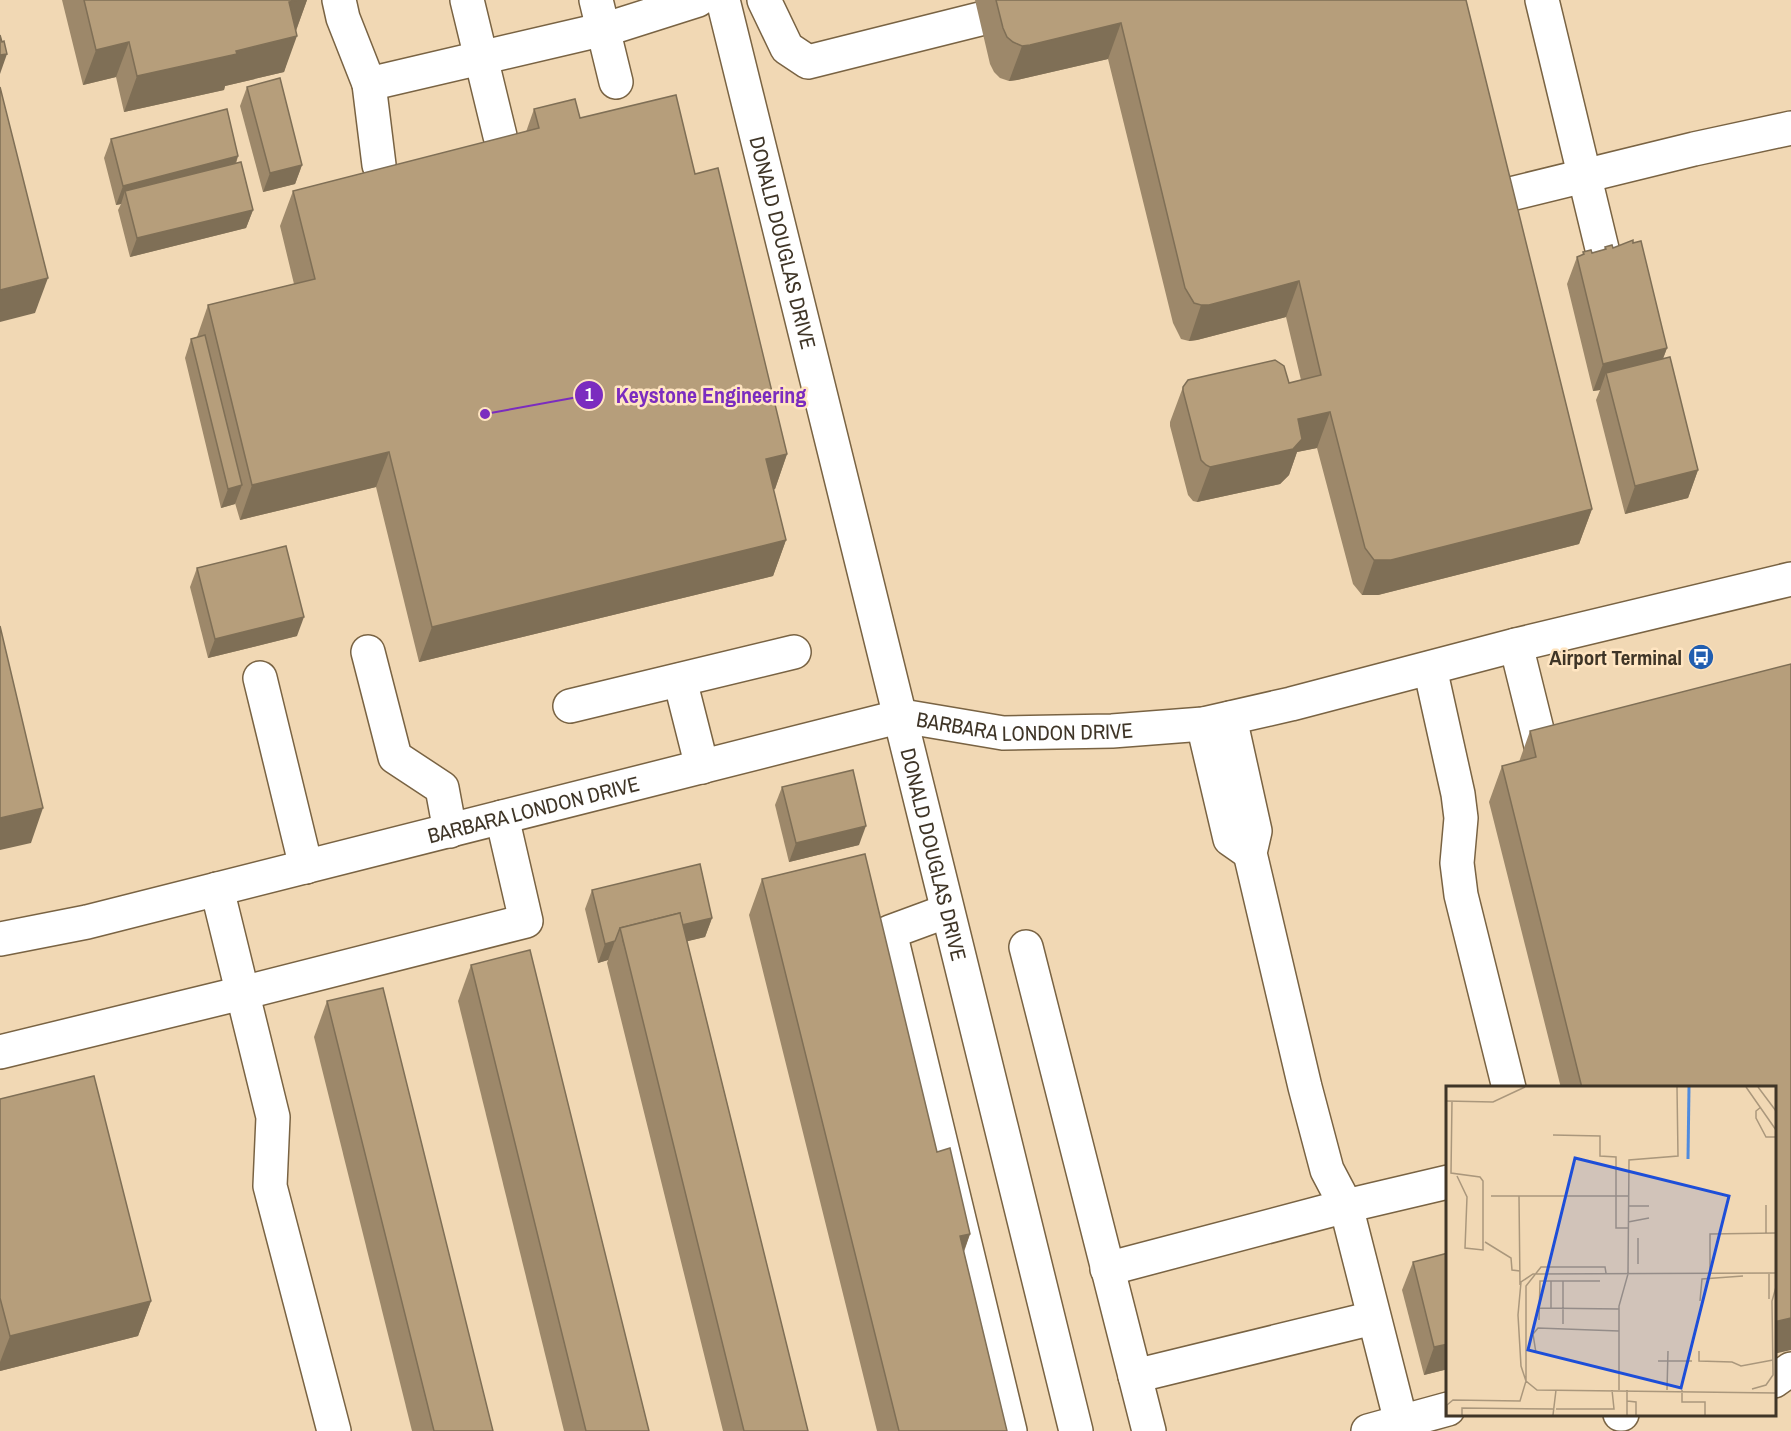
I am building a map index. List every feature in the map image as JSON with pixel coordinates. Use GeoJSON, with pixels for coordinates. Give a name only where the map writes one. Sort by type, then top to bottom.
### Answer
{"type":"FeatureCollection","features":[{"type":"Feature","properties":{"kind":"street"},"geometry":{"type":"LineString","coordinates":[[339,0],[343,18],[369,84],[379,165]]}},
{"type":"Feature","properties":{"kind":"street"},"geometry":{"type":"LineString","coordinates":[[467,0],[500,136]]}},
{"type":"Feature","properties":{"kind":"street"},"geometry":{"type":"LineString","coordinates":[[369,84],[481,57],[599,14],[698,0]]}},
{"type":"Feature","properties":{"kind":"street","name":"DONALD DOUGLAS DRIVE"},"geometry":{"type":"LineString","coordinates":[[723,0],[902,716],[947,911],[1076,1431]]}},
{"type":"Feature","properties":{"kind":"street"},"geometry":{"type":"LineString","coordinates":[[764,0],[787,48],[808,62],[980,19]]}},
{"type":"Feature","properties":{"kind":"street"},"geometry":{"type":"LineString","coordinates":[[1542,0],[1605,261]]}},
{"type":"Feature","properties":{"kind":"street"},"geometry":{"type":"LineString","coordinates":[[599,14],[616,82]]}},
{"type":"Feature","properties":{"kind":"street"},"geometry":{"type":"LineString","coordinates":[[1494,198],[1694,149],[1791,128]]}},
{"type":"Feature","properties":{"kind":"street","name":"BARBARA LONDON DRIVE"},"geometry":{"type":"LineString","coordinates":[[0,939],[87,922],[902,716],[1003,733],[1112,731],[1216,721],[1516,645],[1783,585]]}},
{"type":"Feature","properties":{"kind":"street"},"geometry":{"type":"LineString","coordinates":[[1516,645],[1545,758]]}},
{"type":"Feature","properties":{"kind":"street"},"geometry":{"type":"LineString","coordinates":[[368,652],[395,757],[442,788],[450,831]]}},
{"type":"Feature","properties":{"kind":"street"},"geometry":{"type":"LineString","coordinates":[[570,706],[794,652]]}},
{"type":"Feature","properties":{"kind":"street"},"geometry":{"type":"LineString","coordinates":[[1430,668],[1460,806],[1457,863],[1461,895],[1509,1086]]}},
{"type":"Feature","properties":{"kind":"street"},"geometry":{"type":"LineString","coordinates":[[261,678],[306,867]]}},
{"type":"Feature","properties":{"kind":"street"},"geometry":{"type":"LineString","coordinates":[[680,680],[702,767]]}},
{"type":"Feature","properties":{"kind":"street"},"geometry":{"type":"LineString","coordinates":[[1216,721],[1230,839],[1250,853],[1327,1170],[1346,1206],[1401,1422]]}},
{"type":"Feature","properties":{"kind":"street"},"geometry":{"type":"LineString","coordinates":[[0,1052],[526,921],[502,817]]}},
{"type":"Feature","properties":{"kind":"street"},"geometry":{"type":"LineString","coordinates":[[217,889],[273,1117],[270,1186],[334,1431]]}},
{"type":"Feature","properties":{"kind":"street"},"geometry":{"type":"LineString","coordinates":[[947,911],[890,932],[1010,1431]]}},
{"type":"Feature","properties":{"kind":"street"},"geometry":{"type":"LineString","coordinates":[[1026,947],[1149,1431]]}},
{"type":"Feature","properties":{"kind":"street"},"geometry":{"type":"LineString","coordinates":[[1107,1269],[1346,1206],[1446,1182]]}},
{"type":"Feature","properties":{"kind":"street"},"geometry":{"type":"LineString","coordinates":[[1135,1376],[1373,1318]]}},
{"type":"Feature","properties":{"kind":"street"},"geometry":{"type":"LineString","coordinates":[[1776,1380],[1791,1369]]}},
{"type":"Feature","properties":{"kind":"street"},"geometry":{"type":"LineString","coordinates":[[1368,1431],[1446,1410]]}},
{"type":"Feature","properties":{"kind":"building"},"geometry":{"type":"Polygon","coordinates":[[[84,0],[298,0],[289,2],[297,36],[236,51],[237,54],[137,76],[129,42],[96,50],[84,0]]]}},
{"type":"Feature","properties":{"kind":"building"},"geometry":{"type":"Polygon","coordinates":[[[996,0],[1466,0],[1592,509],[1391,560],[1374,560],[1365,548],[1330,412],[1298,419],[1302,439],[1293,449],[1210,467],[1206,465],[1201,460],[1183,391],[1188,380],[1275,360],[1284,366],[1289,383],[1321,375],[1299,281],[1209,305],[1194,303],[1185,288],[1121,23],[1022,46],[1007,37],[996,0]]]}},
{"type":"Feature","properties":{"kind":"building"},"geometry":{"type":"Polygon","coordinates":[[[0,35],[2,42],[4,41],[7,54],[0,55],[0,35]]]}},
{"type":"Feature","properties":{"kind":"building"},"geometry":{"type":"Polygon","coordinates":[[[280,78],[302,165],[270,173],[247,87],[280,78]]]}},
{"type":"Feature","properties":{"kind":"building"},"geometry":{"type":"Polygon","coordinates":[[[0,87],[48,278],[0,290],[0,87]]]}},
{"type":"Feature","properties":{"kind":"building"},"geometry":{"type":"Polygon","coordinates":[[[676,95],[695,174],[718,168],[787,454],[766,459],[786,540],[432,627],[389,452],[252,485],[208,305],[315,279],[293,191],[539,128],[534,109],[575,99],[580,118],[676,95]]]}},
{"type":"Feature","properties":{"kind":"building"},"geometry":{"type":"Polygon","coordinates":[[[227,109],[238,156],[123,186],[111,139],[227,109]]]}},
{"type":"Feature","properties":{"kind":"building"},"geometry":{"type":"Polygon","coordinates":[[[241,162],[253,210],[137,238],[125,191],[241,162]]]}},
{"type":"Feature","properties":{"kind":"building"},"geometry":{"type":"Polygon","coordinates":[[[1633,240],[1633,243],[1641,241],[1667,348],[1603,364],[1577,257],[1584,254],[1583,252],[1591,250],[1592,253],[1612,245],[1613,248],[1633,240]]]}},
{"type":"Feature","properties":{"kind":"building"},"geometry":{"type":"Polygon","coordinates":[[[205,335],[242,485],[228,489],[191,339],[205,335]]]}},
{"type":"Feature","properties":{"kind":"building"},"geometry":{"type":"Polygon","coordinates":[[[1670,357],[1698,470],[1635,486],[1606,373],[1670,357]]]}},
{"type":"Feature","properties":{"kind":"building"},"geometry":{"type":"Polygon","coordinates":[[[286,546],[304,617],[215,639],[197,568],[286,546]]]}},
{"type":"Feature","properties":{"kind":"building"},"geometry":{"type":"Polygon","coordinates":[[[0,626],[43,808],[0,818],[0,626]]]}},
{"type":"Feature","properties":{"kind":"building"},"geometry":{"type":"Polygon","coordinates":[[[1791,664],[1791,1318],[1776,1322],[1776,1086],[1582,1086],[1502,766],[1536,757],[1530,731],[1791,664]]]}},
{"type":"Feature","properties":{"kind":"building"},"geometry":{"type":"Polygon","coordinates":[[[853,770],[866,826],[796,843],[782,787],[853,770]]]}},
{"type":"Feature","properties":{"kind":"building"},"geometry":{"type":"Polygon","coordinates":[[[865,854],[937,1152],[950,1148],[970,1234],[960,1236],[1007,1431],[899,1431],[762,879],[865,854]]]}},
{"type":"Feature","properties":{"kind":"building"},"geometry":{"type":"Polygon","coordinates":[[[700,864],[712,918],[682,925],[680,913],[620,928],[615,941],[605,944],[592,890],[700,864]]]}},
{"type":"Feature","properties":{"kind":"building"},"geometry":{"type":"Polygon","coordinates":[[[680,913],[808,1431],[744,1431],[620,928],[680,913]]]}},
{"type":"Feature","properties":{"kind":"building"},"geometry":{"type":"Polygon","coordinates":[[[530,950],[649,1431],[586,1431],[471,965],[530,950]]]}},
{"type":"Feature","properties":{"kind":"building"},"geometry":{"type":"Polygon","coordinates":[[[383,988],[493,1431],[434,1431],[327,1001],[383,988]]]}},
{"type":"Feature","properties":{"kind":"building"},"geometry":{"type":"Polygon","coordinates":[[[94,1076],[151,1301],[10,1336],[0,1298],[0,1099],[94,1076]]]}},
{"type":"Feature","properties":{"kind":"building"},"geometry":{"type":"Polygon","coordinates":[[[1446,1254],[1446,1344],[1434,1347],[1413,1262],[1446,1254]]]}},
{"type":"Feature","properties":{"kind":"place","name":"Keystone Engineering"},"geometry":{"type":"Point","coordinates":[485,414]}},
{"type":"Feature","properties":{"kind":"place","name":"Airport Terminal"},"geometry":{"type":"Point","coordinates":[1701,657]}}]}
